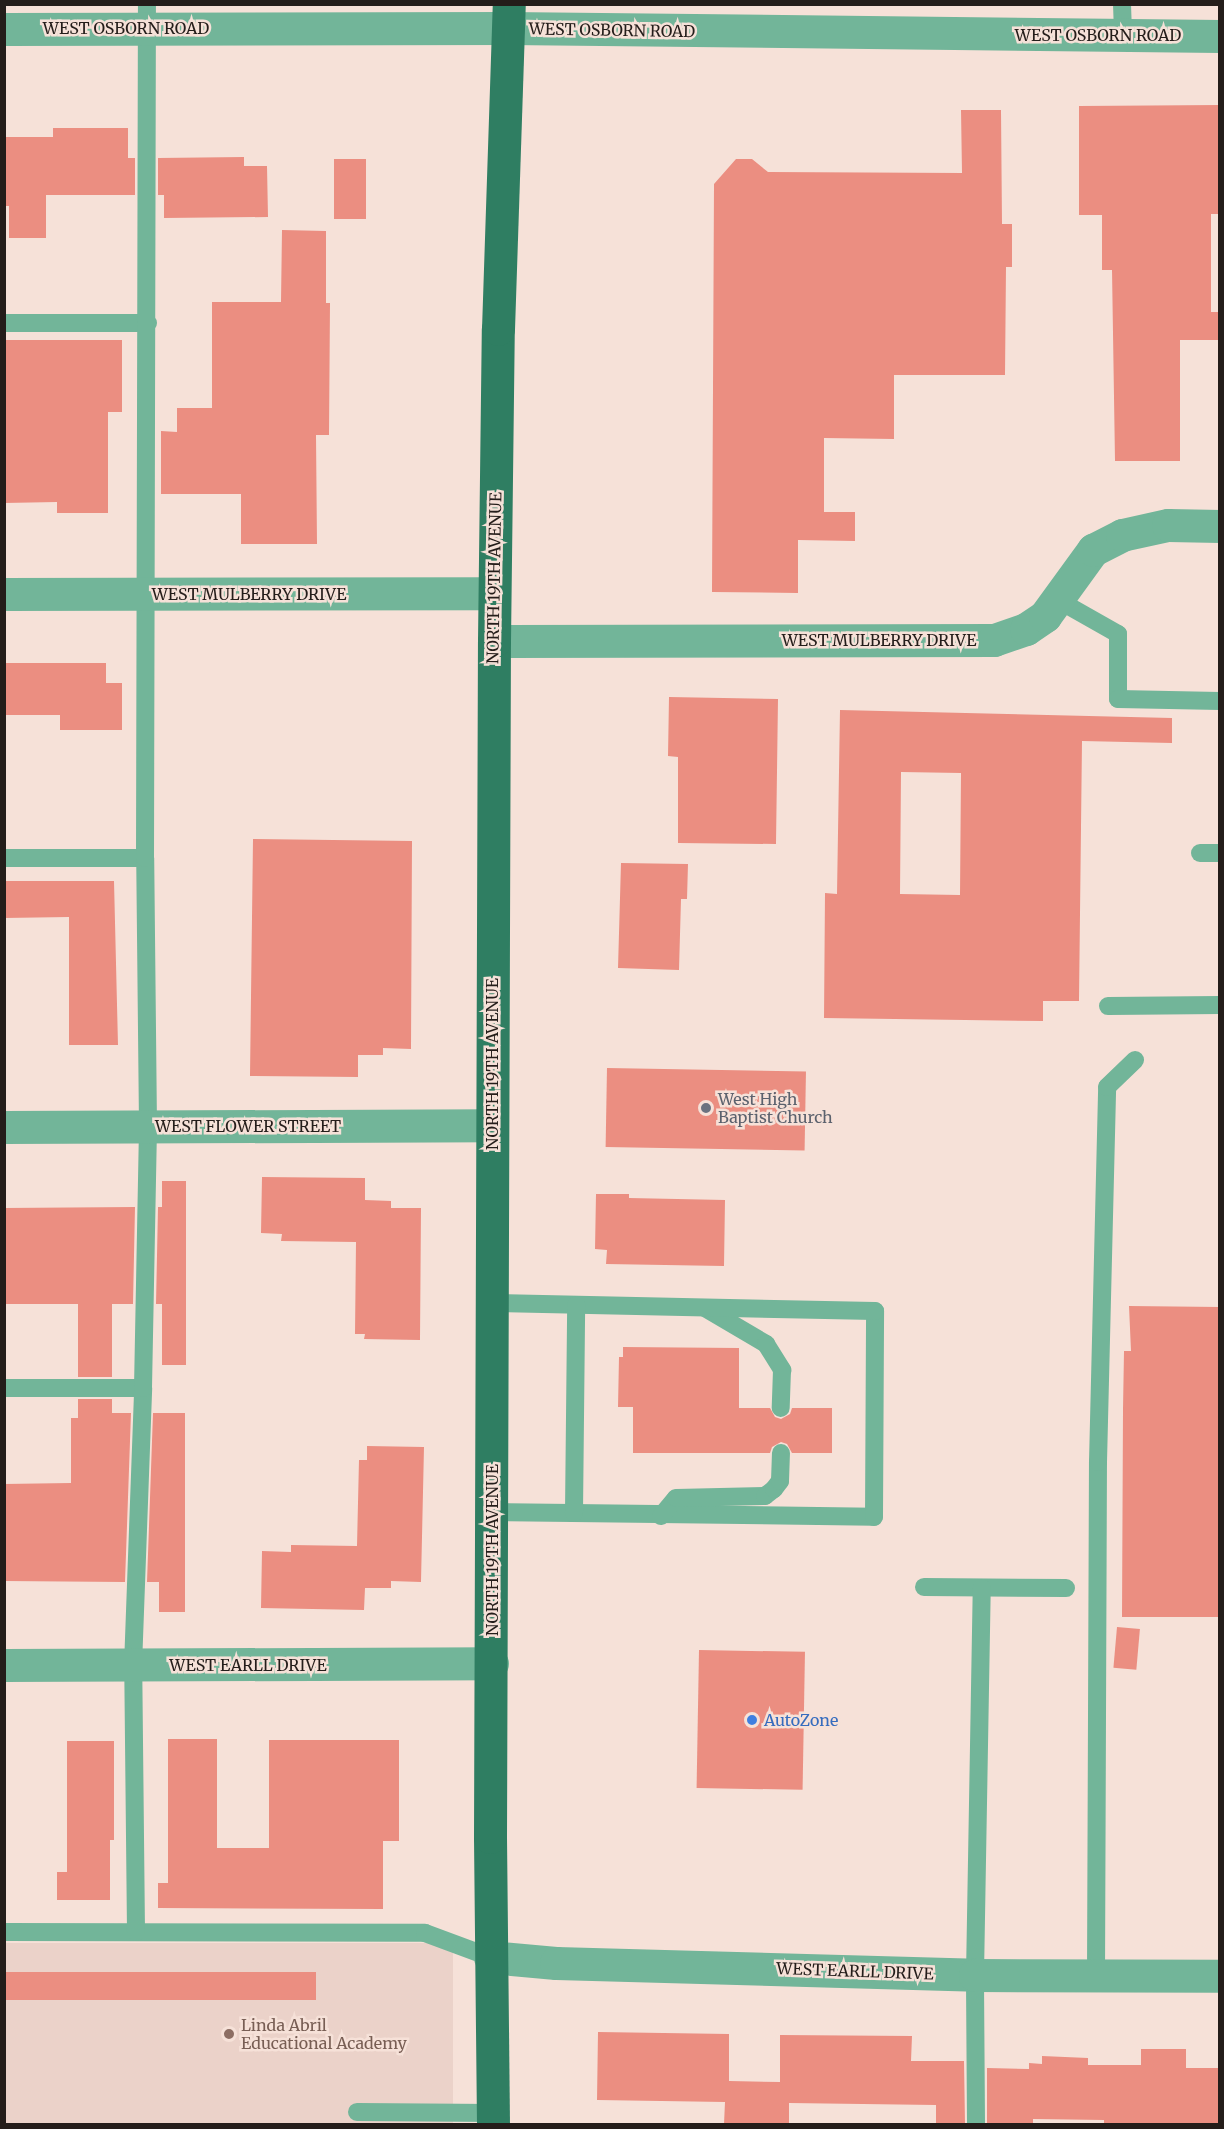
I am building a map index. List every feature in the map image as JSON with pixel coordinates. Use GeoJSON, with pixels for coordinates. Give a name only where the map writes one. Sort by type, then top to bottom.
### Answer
{"type":"FeatureCollection","features":[{"type":"Feature","properties":{"kind":"main road","name":"NORTH 19TH AVENUE"},"geometry":{"type":"LineString","coordinates":[[493,2119],[490,1957],[494,593],[498,329],[508,16]]}},
{"type":"Feature","properties":{"kind":"street","name":"WEST OSBORN ROAD"},"geometry":{"type":"LineString","coordinates":[[4,29],[147,16],[508,16],[1123,20],[1220,36]]}},
{"type":"Feature","properties":{"kind":"street","name":"WEST MULBERRY DRIVE"},"geometry":{"type":"LineString","coordinates":[[494,641],[994,640],[1026,629],[1046,616],[1093,550],[1122,534],[1168,525],[1220,526]]}},
{"type":"Feature","properties":{"kind":"street","name":"WEST MULBERRY DRIVE"},"geometry":{"type":"LineString","coordinates":[[4,594],[494,593]]}},
{"type":"Feature","properties":{"kind":"street","name":"WEST FLOWER STREET"},"geometry":{"type":"LineString","coordinates":[[4,1127],[492,1125]]}},
{"type":"Feature","properties":{"kind":"street","name":"WEST EARLL DRIVE"},"geometry":{"type":"LineString","coordinates":[[4,1665],[492,1663]]}},
{"type":"Feature","properties":{"kind":"street","name":"WEST EARLL DRIVE"},"geometry":{"type":"LineString","coordinates":[[490,1957],[556,1964],[975,1975],[1220,1976]]}},
{"type":"Feature","properties":{"kind":"lane"},"geometry":{"type":"LineString","coordinates":[[136,1932],[133,1666],[143,1388],[148,1126],[145,858],[147,16]]}},
{"type":"Feature","properties":{"kind":"lane"},"geometry":{"type":"LineString","coordinates":[[4,323],[148,323]]}},
{"type":"Feature","properties":{"kind":"lane"},"geometry":{"type":"LineString","coordinates":[[1058,600],[1118,634],[1118,699],[1220,701]]}},
{"type":"Feature","properties":{"kind":"lane"},"geometry":{"type":"LineString","coordinates":[[1200,853],[1220,854]]}},
{"type":"Feature","properties":{"kind":"lane"},"geometry":{"type":"LineString","coordinates":[[4,858],[145,858]]}},
{"type":"Feature","properties":{"kind":"lane"},"geometry":{"type":"LineString","coordinates":[[1108,1005],[1220,1005]]}},
{"type":"Feature","properties":{"kind":"lane"},"geometry":{"type":"LineString","coordinates":[[1096,1976],[1098,1462],[1107,1087],[1135,1060]]}},
{"type":"Feature","properties":{"kind":"lane"},"geometry":{"type":"LineString","coordinates":[[492,1512],[873,1517],[875,1311],[493,1303]]}},
{"type":"Feature","properties":{"kind":"lane"},"geometry":{"type":"LineString","coordinates":[[574,1513],[576,1305]]}},
{"type":"Feature","properties":{"kind":"lane"},"geometry":{"type":"LineString","coordinates":[[704,1307],[766,1344],[782,1370],[781,1408]]}},
{"type":"Feature","properties":{"kind":"lane"},"geometry":{"type":"LineString","coordinates":[[4,1388],[143,1388]]}},
{"type":"Feature","properties":{"kind":"lane"},"geometry":{"type":"LineString","coordinates":[[661,1516],[676,1498],[765,1496],[780,1481],[781,1453]]}},
{"type":"Feature","properties":{"kind":"lane"},"geometry":{"type":"LineString","coordinates":[[924,1587],[1066,1588]]}},
{"type":"Feature","properties":{"kind":"lane"},"geometry":{"type":"LineString","coordinates":[[976,2124],[975,1975],[982,1588]]}},
{"type":"Feature","properties":{"kind":"lane"},"geometry":{"type":"LineString","coordinates":[[4,1932],[425,1933],[490,1957]]}},
{"type":"Feature","properties":{"kind":"lane"},"geometry":{"type":"LineString","coordinates":[[357,2112],[493,2119]]}},
{"type":"Feature","properties":{"kind":"shaded area","name":"Linda Abril Educational Academy"},"geometry":{"type":"Polygon","coordinates":[[[5,1943],[453,1943],[453,2124],[5,2124],[5,1943]]]}},
{"type":"Feature","properties":{"kind":"building"},"geometry":{"type":"Polygon","coordinates":[[[1220,105],[1220,214],[1211,214],[1211,312],[1220,312],[1220,340],[1180,340],[1180,461],[1115,461],[1112,270],[1102,270],[1102,215],[1079,215],[1079,106],[1220,105]]]}},
{"type":"Feature","properties":{"kind":"building"},"geometry":{"type":"Polygon","coordinates":[[[961,110],[1001,110],[1002,224],[1012,224],[1012,267],[1006,267],[1005,375],[894,375],[894,439],[824,438],[824,512],[855,512],[855,541],[798,540],[798,593],[712,592],[714,184],[736,159],[752,159],[768,172],[962,173],[961,110]]]}},
{"type":"Feature","properties":{"kind":"building"},"geometry":{"type":"Polygon","coordinates":[[[53,128],[128,128],[128,158],[135,158],[135,195],[46,195],[46,238],[9,238],[9,206],[4,206],[4,137],[53,137],[53,128]]]}},
{"type":"Feature","properties":{"kind":"building"},"geometry":{"type":"Polygon","coordinates":[[[244,157],[244,166],[267,166],[268,217],[164,218],[164,195],[158,195],[158,158],[244,157]]]}},
{"type":"Feature","properties":{"kind":"building"},"geometry":{"type":"Polygon","coordinates":[[[334,159],[366,159],[366,219],[334,219],[334,159]]]}},
{"type":"Feature","properties":{"kind":"building"},"geometry":{"type":"Polygon","coordinates":[[[282,230],[326,231],[326,303],[330,303],[329,435],[316,435],[317,544],[241,544],[241,494],[161,494],[161,431],[177,432],[177,408],[212,408],[212,302],[281,302],[282,230]]]}},
{"type":"Feature","properties":{"kind":"building"},"geometry":{"type":"Polygon","coordinates":[[[4,340],[122,340],[122,412],[108,412],[108,513],[57,513],[57,502],[4,503],[4,340]]]}},
{"type":"Feature","properties":{"kind":"building"},"geometry":{"type":"Polygon","coordinates":[[[4,663],[106,663],[106,683],[122,683],[122,730],[60,730],[60,715],[4,715],[4,663]]]}},
{"type":"Feature","properties":{"kind":"building"},"geometry":{"type":"Polygon","coordinates":[[[669,697],[778,699],[776,844],[678,843],[678,757],[668,756],[669,697]]]}},
{"type":"Feature","properties":{"kind":"building"},"geometry":{"type":"Polygon","coordinates":[[[840,710],[1172,718],[1172,743],[1082,741],[1079,1001],[1043,1001],[1043,1021],[824,1018],[825,893],[837,894],[840,710]],[[901,772],[900,894],[960,895],[961,773],[901,772]]]}},
{"type":"Feature","properties":{"kind":"building"},"geometry":{"type":"Polygon","coordinates":[[[253,839],[412,841],[411,1049],[383,1048],[383,1055],[358,1055],[358,1077],[250,1076],[253,839]]]}},
{"type":"Feature","properties":{"kind":"building"},"geometry":{"type":"Polygon","coordinates":[[[621,863],[688,864],[687,899],[681,899],[679,970],[618,968],[621,863]]]}},
{"type":"Feature","properties":{"kind":"building"},"geometry":{"type":"Polygon","coordinates":[[[4,881],[114,881],[118,1045],[69,1045],[69,917],[4,918],[4,881]]]}},
{"type":"Feature","properties":{"kind":"building","name":"West High Baptist Church"},"geometry":{"type":"Polygon","coordinates":[[[607,1068],[806,1071],[805,1150],[606,1147],[607,1068]]]}},
{"type":"Feature","properties":{"kind":"building"},"geometry":{"type":"Polygon","coordinates":[[[262,1177],[365,1178],[365,1200],[391,1201],[391,1208],[421,1208],[420,1340],[364,1339],[365,1334],[355,1334],[356,1242],[281,1241],[282,1234],[261,1233],[262,1177]]]}},
{"type":"Feature","properties":{"kind":"building"},"geometry":{"type":"Polygon","coordinates":[[[162,1181],[186,1181],[186,1365],[162,1365],[162,1304],[156,1304],[158,1207],[162,1207],[162,1181]]]}},
{"type":"Feature","properties":{"kind":"building"},"geometry":{"type":"Polygon","coordinates":[[[596,1194],[629,1194],[629,1198],[725,1200],[724,1266],[606,1264],[607,1250],[595,1249],[596,1194]]]}},
{"type":"Feature","properties":{"kind":"building"},"geometry":{"type":"Polygon","coordinates":[[[135,1207],[133,1304],[112,1304],[112,1377],[78,1377],[78,1304],[4,1304],[4,1208],[135,1207]]]}},
{"type":"Feature","properties":{"kind":"building"},"geometry":{"type":"Polygon","coordinates":[[[1129,1306],[1220,1307],[1220,1617],[1122,1617],[1124,1351],[1131,1351],[1129,1306]]]}},
{"type":"Feature","properties":{"kind":"building"},"geometry":{"type":"Polygon","coordinates":[[[623,1347],[739,1348],[739,1408],[770,1408],[775,1417],[781,1419],[790,1414],[792,1408],[832,1408],[832,1453],[792,1453],[787,1444],[781,1442],[772,1447],[770,1453],[633,1453],[633,1407],[618,1407],[619,1357],[623,1357],[623,1347]]]}},
{"type":"Feature","properties":{"kind":"building"},"geometry":{"type":"Polygon","coordinates":[[[78,1399],[112,1399],[112,1413],[131,1413],[125,1582],[4,1581],[4,1484],[71,1483],[71,1418],[78,1418],[78,1399]]]}},
{"type":"Feature","properties":{"kind":"building"},"geometry":{"type":"Polygon","coordinates":[[[153,1413],[185,1413],[185,1612],[159,1612],[159,1582],[147,1582],[153,1413]]]}},
{"type":"Feature","properties":{"kind":"building"},"geometry":{"type":"Polygon","coordinates":[[[367,1446],[424,1447],[421,1582],[391,1581],[391,1588],[365,1588],[364,1610],[261,1608],[262,1551],[291,1552],[291,1545],[357,1546],[359,1460],[367,1460],[367,1446]]]}},
{"type":"Feature","properties":{"kind":"building"},"geometry":{"type":"Polygon","coordinates":[[[1117,1627],[1140,1629],[1136,1670],[1113,1668],[1117,1627]]]}},
{"type":"Feature","properties":{"kind":"building","name":"AutoZone"},"geometry":{"type":"Polygon","coordinates":[[[699,1650],[805,1652],[803,1790],[697,1788],[699,1650]]]}},
{"type":"Feature","properties":{"kind":"building"},"geometry":{"type":"Polygon","coordinates":[[[168,1739],[217,1739],[217,1848],[269,1848],[269,1740],[399,1740],[399,1841],[383,1841],[383,1909],[158,1908],[158,1883],[168,1883],[168,1739]]]}},
{"type":"Feature","properties":{"kind":"building"},"geometry":{"type":"Polygon","coordinates":[[[67,1741],[114,1741],[114,1840],[110,1840],[110,1900],[57,1900],[57,1872],[67,1872],[67,1741]]]}},
{"type":"Feature","properties":{"kind":"building"},"geometry":{"type":"Polygon","coordinates":[[[4,1972],[316,1972],[316,2000],[4,2000],[4,1972]]]}},
{"type":"Feature","properties":{"kind":"building"},"geometry":{"type":"Polygon","coordinates":[[[598,2032],[729,2034],[729,2081],[780,2082],[780,2035],[912,2036],[911,2061],[964,2061],[965,2124],[936,2124],[936,2105],[789,2103],[789,2124],[724,2124],[725,2102],[597,2100],[598,2032]]]}},
{"type":"Feature","properties":{"kind":"building"},"geometry":{"type":"Polygon","coordinates":[[[1141,2049],[1186,2049],[1186,2068],[1220,2068],[1220,2124],[1104,2124],[1104,2120],[1033,2119],[1033,2124],[987,2124],[987,2068],[1029,2069],[1029,2063],[1042,2064],[1042,2056],[1088,2058],[1088,2065],[1141,2065],[1141,2049]]]}},
{"type":"Feature","properties":{"kind":"place","name":"West High Baptist Church"},"geometry":{"type":"Point","coordinates":[706,1108]}},
{"type":"Feature","properties":{"kind":"place","name":"AutoZone"},"geometry":{"type":"Point","coordinates":[752,1720]}},
{"type":"Feature","properties":{"kind":"place","name":"Linda Abril Educational Academy"},"geometry":{"type":"Point","coordinates":[229,2034]}}]}
